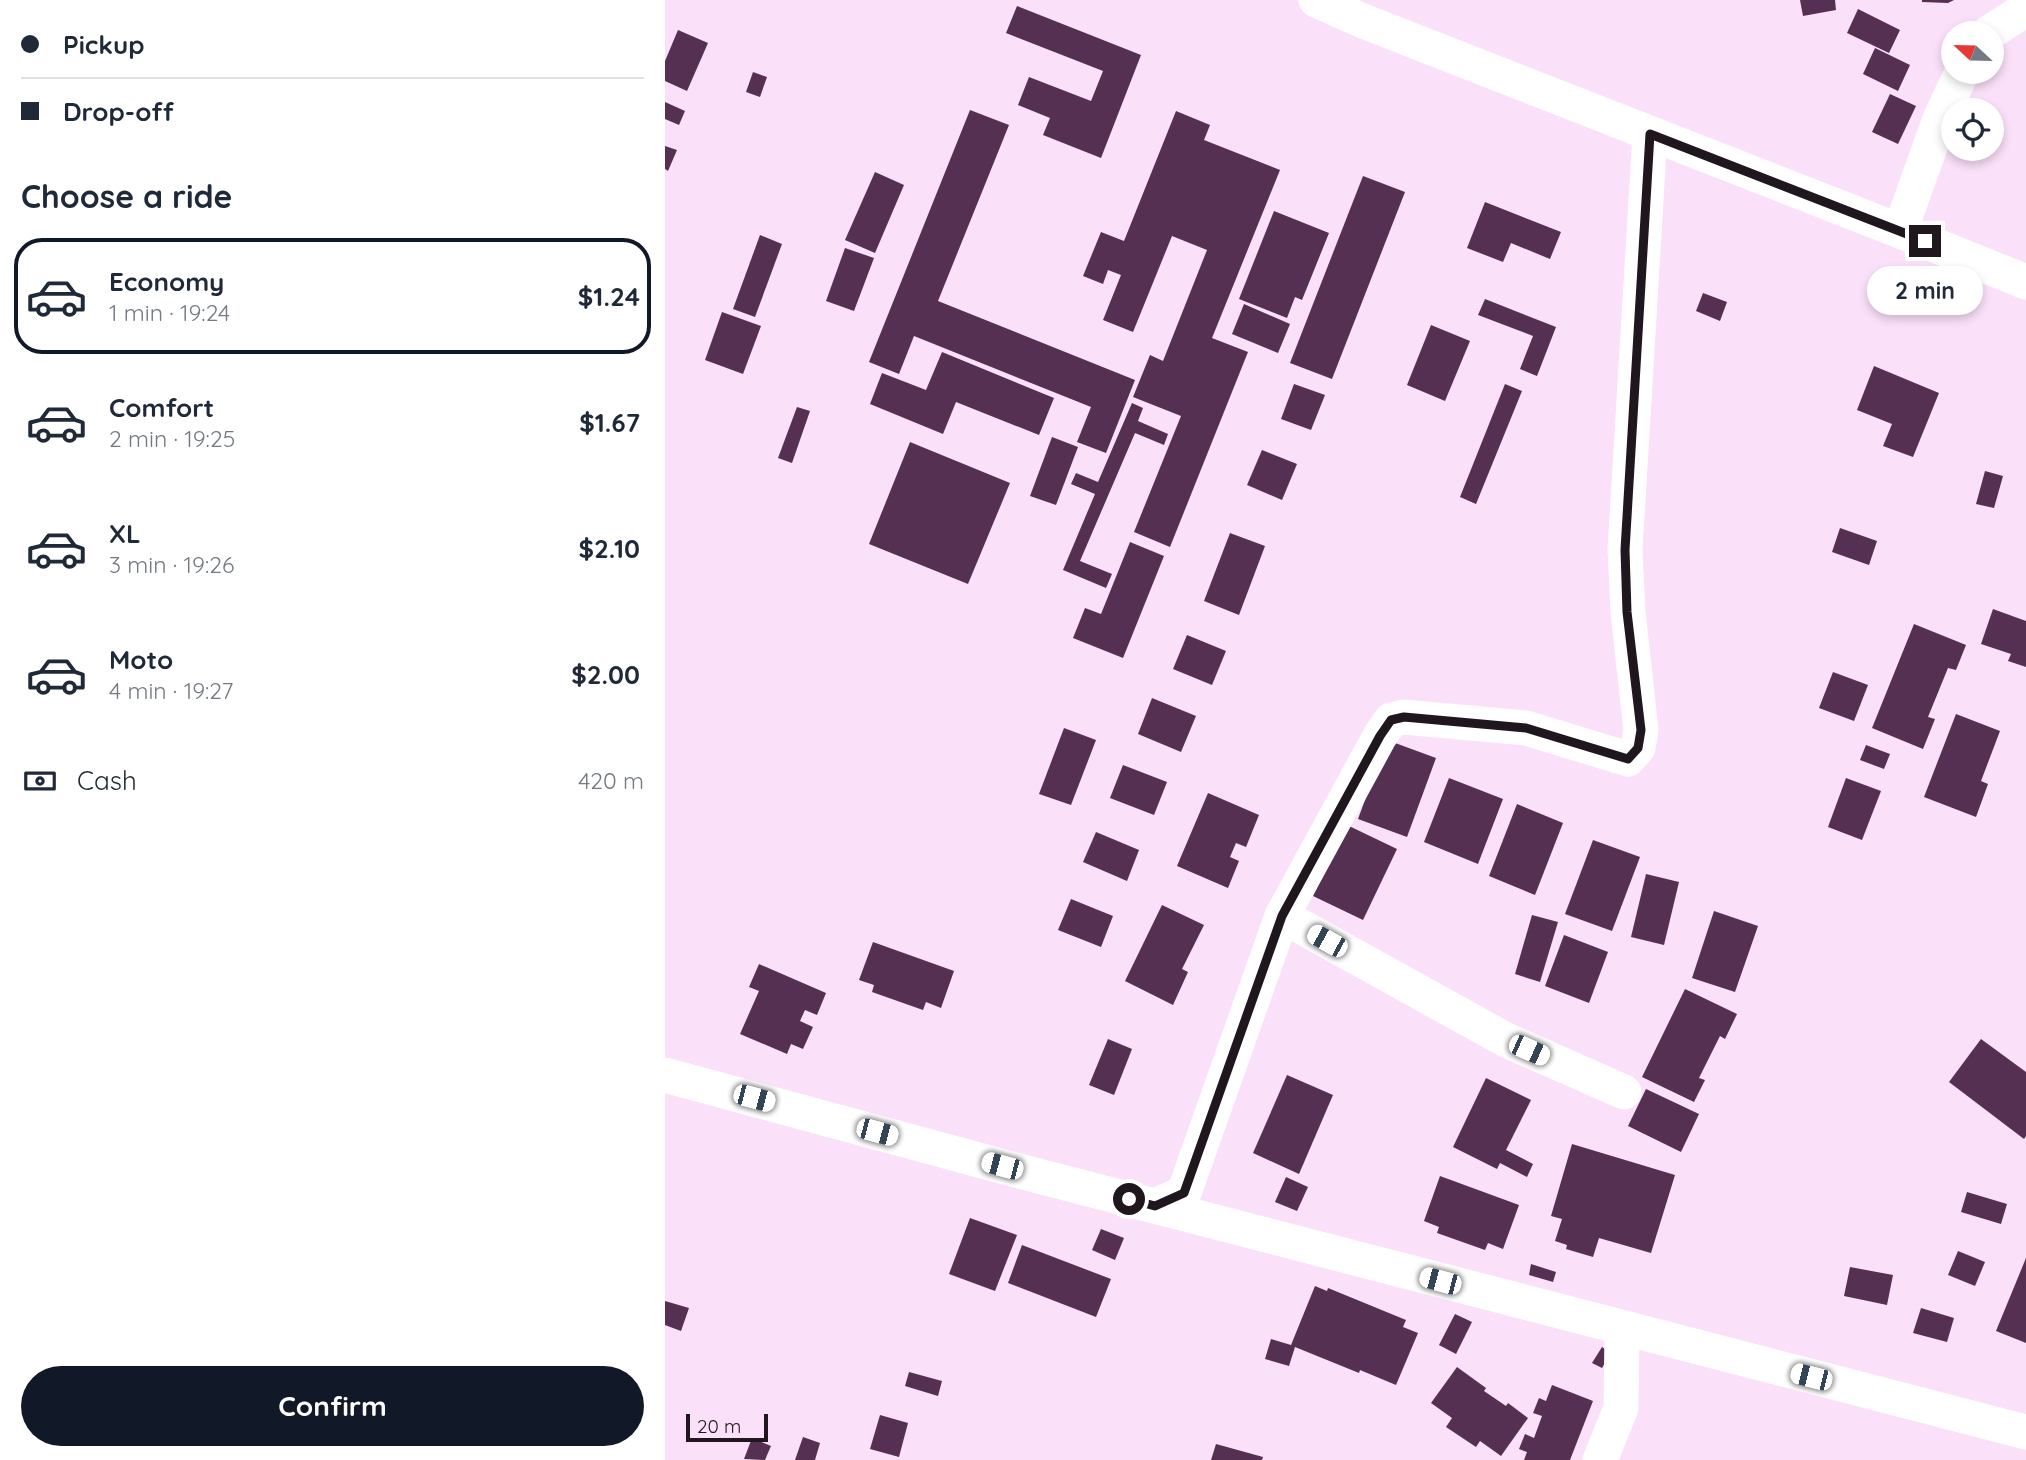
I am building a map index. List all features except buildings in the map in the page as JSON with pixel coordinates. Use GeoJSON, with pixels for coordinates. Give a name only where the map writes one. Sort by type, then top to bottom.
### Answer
{"type":"FeatureCollection","features":[{"type":"Feature","properties":{"kind":"street"},"geometry":{"type":"LineString","coordinates":[[1316,0],[2026,282]]}},
{"type":"Feature","properties":{"kind":"street"},"geometry":{"type":"LineString","coordinates":[[2004,23],[2026,9]]}},
{"type":"Feature","properties":{"kind":"street"},"geometry":{"type":"LineString","coordinates":[[1900,231],[1940,120],[1956,84]]}},
{"type":"Feature","properties":{"kind":"street"},"geometry":{"type":"LineString","coordinates":[[1155,1206],[1184,1193],[1282,916],[1391,720],[1404,717],[1526,728],[1628,759],[1638,748],[1641,730],[1627,612],[1625,550],[1650,134]]}},
{"type":"Feature","properties":{"kind":"street"},"geometry":{"type":"LineString","coordinates":[[1282,916],[1506,1040],[1624,1092]]}},
{"type":"Feature","properties":{"kind":"street"},"geometry":{"type":"LineString","coordinates":[[665,1075],[1622,1329],[2026,1432]]}},
{"type":"Feature","properties":{"kind":"street"},"geometry":{"type":"LineString","coordinates":[[1600,1460],[1621,1408],[1622,1329]]}},
{"type":"Feature","properties":{"kind":"route"},"geometry":{"type":"LineString","coordinates":[[1129,1199],[1155,1206],[1184,1193],[1282,916],[1391,720],[1404,717],[1526,728],[1628,759],[1638,748],[1641,730],[1627,612],[1625,550],[1650,134],[1925,241]]}}]}
